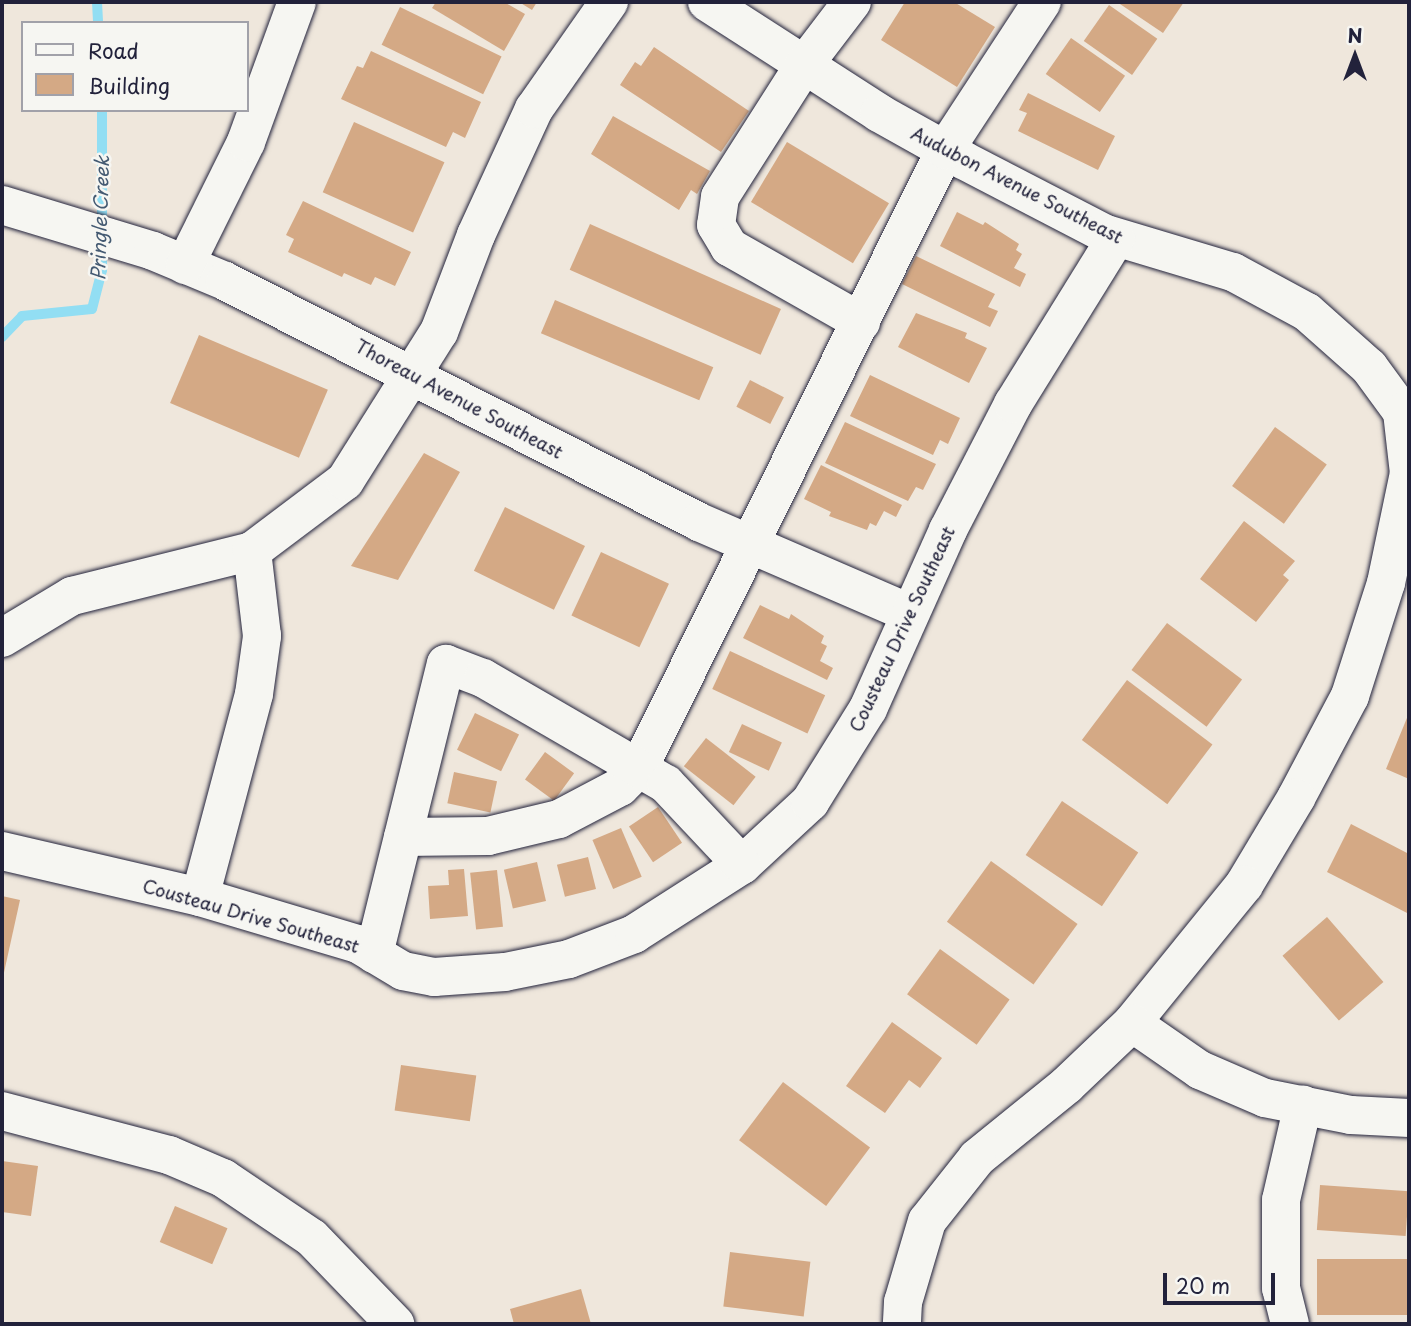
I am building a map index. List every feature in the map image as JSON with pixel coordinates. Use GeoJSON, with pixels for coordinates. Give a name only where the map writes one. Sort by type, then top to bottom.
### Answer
{"type":"FeatureCollection","features":[{"type":"Feature","properties":{"kind":"street"},"geometry":{"type":"LineString","coordinates":[[169,258],[246,142],[297,2]]}},
{"type":"Feature","properties":{"kind":"street"},"geometry":{"type":"LineString","coordinates":[[2,638],[72,596],[252,551],[345,481],[439,332],[476,235],[534,109],[609,2]]}},
{"type":"Feature","properties":{"kind":"street","name":"Audubon Avenue Southeast"},"geometry":{"type":"LineString","coordinates":[[707,2],[804,65],[945,150],[1116,238],[1233,272],[1307,312],[1369,367],[1402,412],[1409,473],[1385,583],[1350,696],[1244,885],[1132,1024],[1067,1085],[977,1158],[927,1221],[903,1302],[902,1324]]}},
{"type":"Feature","properties":{"kind":"street"},"geometry":{"type":"LineString","coordinates":[[852,2],[804,65],[720,197],[716,225],[729,247],[860,322]]}},
{"type":"Feature","properties":{"kind":"street"},"geometry":{"type":"LineString","coordinates":[[403,837],[488,836],[559,819],[620,788],[639,768],[945,150],[1039,3]]}},
{"type":"Feature","properties":{"kind":"street","name":"Thoreau Avenue Southeast"},"geometry":{"type":"LineString","coordinates":[[2,205],[169,258],[414,375],[750,545],[909,613]]}},
{"type":"Feature","properties":{"kind":"street","name":"Cousteau Drive Southeast"},"geometry":{"type":"LineString","coordinates":[[2,851],[200,897],[358,944],[403,971],[434,977],[505,972],[569,959],[634,934],[742,865],[810,802],[868,709],[909,613],[1013,404],[1116,238]]}},
{"type":"Feature","properties":{"kind":"street"},"geometry":{"type":"LineString","coordinates":[[200,897],[254,694],[262,636],[252,551]]}},
{"type":"Feature","properties":{"kind":"street"},"geometry":{"type":"LineString","coordinates":[[374,954],[446,664],[483,678],[666,784],[742,865]]}},
{"type":"Feature","properties":{"kind":"street"},"geometry":{"type":"LineString","coordinates":[[1132,1024],[1200,1070],[1265,1098],[1351,1115],[1409,1118]]}},
{"type":"Feature","properties":{"kind":"street"},"geometry":{"type":"LineString","coordinates":[[1290,1324],[1281,1288],[1281,1200],[1303,1105]]}},
{"type":"Feature","properties":{"kind":"street"},"geometry":{"type":"LineString","coordinates":[[2,1111],[169,1155],[223,1178],[312,1238],[395,1324]]}},
{"type":"Feature","properties":{"kind":"building"},"geometry":{"type":"Polygon","coordinates":[[[436,2],[504,2],[525,14],[504,51],[432,8],[436,2]]]}},
{"type":"Feature","properties":{"kind":"building"},"geometry":{"type":"Polygon","coordinates":[[[519,2],[537,2],[532,10],[519,2]]]}},
{"type":"Feature","properties":{"kind":"building"},"geometry":{"type":"Polygon","coordinates":[[[905,2],[954,2],[995,27],[957,87],[881,40],[905,2]]]}},
{"type":"Feature","properties":{"kind":"building"},"geometry":{"type":"Polygon","coordinates":[[[1117,2],[1184,2],[1163,33],[1117,2]]]}},
{"type":"Feature","properties":{"kind":"building"},"geometry":{"type":"Polygon","coordinates":[[[1109,5],[1157,39],[1132,75],[1084,41],[1109,5]]]}},
{"type":"Feature","properties":{"kind":"building"},"geometry":{"type":"Polygon","coordinates":[[[400,7],[502,57],[483,94],[382,45],[400,7]]]}},
{"type":"Feature","properties":{"kind":"building"},"geometry":{"type":"Polygon","coordinates":[[[1071,38],[1125,76],[1100,112],[1046,74],[1071,38]]]}},
{"type":"Feature","properties":{"kind":"building"},"geometry":{"type":"Polygon","coordinates":[[[654,47],[749,111],[721,152],[620,85],[635,62],[641,66],[654,47]]]}},
{"type":"Feature","properties":{"kind":"building"},"geometry":{"type":"Polygon","coordinates":[[[371,51],[481,102],[465,138],[453,132],[446,147],[341,99],[357,66],[363,68],[371,51]]]}},
{"type":"Feature","properties":{"kind":"building"},"geometry":{"type":"Polygon","coordinates":[[[1028,93],[1115,136],[1098,170],[1018,131],[1027,113],[1019,110],[1028,93]]]}},
{"type":"Feature","properties":{"kind":"building"},"geometry":{"type":"Polygon","coordinates":[[[613,116],[710,171],[697,194],[691,190],[679,210],[591,154],[613,116]]]}},
{"type":"Feature","properties":{"kind":"building"},"geometry":{"type":"Polygon","coordinates":[[[354,122],[444,162],[413,233],[323,192],[354,122]]]}},
{"type":"Feature","properties":{"kind":"building"},"geometry":{"type":"Polygon","coordinates":[[[787,142],[889,203],[853,263],[751,202],[787,142]]]}},
{"type":"Feature","properties":{"kind":"building"},"geometry":{"type":"Polygon","coordinates":[[[303,201],[411,252],[395,286],[375,277],[371,285],[344,273],[342,277],[288,252],[294,239],[286,235],[303,201]]]}},
{"type":"Feature","properties":{"kind":"building"},"geometry":{"type":"Polygon","coordinates":[[[957,212],[983,225],[985,222],[1019,244],[1016,250],[1022,254],[1014,268],[1026,274],[1020,287],[940,246],[957,212]]]}},
{"type":"Feature","properties":{"kind":"building"},"geometry":{"type":"Polygon","coordinates":[[[590,224],[781,309],[761,355],[570,270],[590,224]]]}},
{"type":"Feature","properties":{"kind":"building"},"geometry":{"type":"Polygon","coordinates":[[[916,256],[995,294],[988,307],[998,311],[990,327],[902,284],[916,256]]]}},
{"type":"Feature","properties":{"kind":"building"},"geometry":{"type":"Polygon","coordinates":[[[555,300],[713,367],[699,400],[541,333],[555,300]]]}},
{"type":"Feature","properties":{"kind":"building"},"geometry":{"type":"Polygon","coordinates":[[[916,313],[967,333],[965,338],[987,348],[969,383],[898,347],[916,313]]]}},
{"type":"Feature","properties":{"kind":"building"},"geometry":{"type":"Polygon","coordinates":[[[199,335],[328,390],[299,458],[170,403],[199,335]]]}},
{"type":"Feature","properties":{"kind":"building"},"geometry":{"type":"Polygon","coordinates":[[[870,375],[960,418],[948,444],[940,440],[933,455],[850,416],[870,375]]]}},
{"type":"Feature","properties":{"kind":"building"},"geometry":{"type":"Polygon","coordinates":[[[750,380],[784,397],[770,424],[736,407],[750,380]]]}},
{"type":"Feature","properties":{"kind":"building"},"geometry":{"type":"Polygon","coordinates":[[[845,422],[936,464],[923,490],[916,487],[908,501],[825,463],[845,422]]]}},
{"type":"Feature","properties":{"kind":"building"},"geometry":{"type":"Polygon","coordinates":[[[1275,427],[1327,465],[1284,524],[1232,486],[1275,427]]]}},
{"type":"Feature","properties":{"kind":"building"},"geometry":{"type":"Polygon","coordinates":[[[424,453],[460,472],[398,580],[351,566],[424,453]]]}},
{"type":"Feature","properties":{"kind":"building"},"geometry":{"type":"Polygon","coordinates":[[[821,465],[902,505],[896,517],[884,511],[876,526],[870,523],[867,530],[829,516],[831,512],[804,499],[821,465]]]}},
{"type":"Feature","properties":{"kind":"building"},"geometry":{"type":"Polygon","coordinates":[[[505,507],[585,546],[554,610],[474,571],[505,507]]]}},
{"type":"Feature","properties":{"kind":"building"},"geometry":{"type":"Polygon","coordinates":[[[1244,521],[1295,561],[1283,575],[1289,580],[1256,622],[1200,579],[1244,521]]]}},
{"type":"Feature","properties":{"kind":"building"},"geometry":{"type":"Polygon","coordinates":[[[601,552],[669,584],[639,647],[571,615],[601,552]]]}},
{"type":"Feature","properties":{"kind":"building"},"geometry":{"type":"Polygon","coordinates":[[[760,605],[789,619],[791,614],[824,636],[821,643],[827,646],[820,661],[833,668],[827,680],[743,638],[760,605]]]}},
{"type":"Feature","properties":{"kind":"building"},"geometry":{"type":"Polygon","coordinates":[[[1167,623],[1242,680],[1207,727],[1131,670],[1167,623]]]}},
{"type":"Feature","properties":{"kind":"building"},"geometry":{"type":"Polygon","coordinates":[[[730,651],[825,695],[807,733],[712,689],[730,651]]]}},
{"type":"Feature","properties":{"kind":"building"},"geometry":{"type":"Polygon","coordinates":[[[1127,680],[1212,744],[1167,804],[1082,740],[1127,680]]]}},
{"type":"Feature","properties":{"kind":"building"},"geometry":{"type":"Polygon","coordinates":[[[475,713],[519,734],[501,771],[457,750],[475,713]]]}},
{"type":"Feature","properties":{"kind":"building"},"geometry":{"type":"Polygon","coordinates":[[[1409,713],[1409,779],[1386,769],[1409,713]]]}},
{"type":"Feature","properties":{"kind":"building"},"geometry":{"type":"Polygon","coordinates":[[[742,724],[782,743],[769,771],[729,752],[742,724]]]}},
{"type":"Feature","properties":{"kind":"building"},"geometry":{"type":"Polygon","coordinates":[[[706,738],[756,777],[733,805],[684,766],[706,738]]]}},
{"type":"Feature","properties":{"kind":"building"},"geometry":{"type":"Polygon","coordinates":[[[545,752],[574,773],[554,801],[525,780],[545,752]]]}},
{"type":"Feature","properties":{"kind":"building"},"geometry":{"type":"Polygon","coordinates":[[[454,772],[497,781],[490,812],[447,803],[454,772]]]}},
{"type":"Feature","properties":{"kind":"building"},"geometry":{"type":"Polygon","coordinates":[[[1062,801],[1138,852],[1102,906],[1026,855],[1062,801]]]}},
{"type":"Feature","properties":{"kind":"building"},"geometry":{"type":"Polygon","coordinates":[[[658,807],[682,843],[653,862],[629,827],[658,807]]]}},
{"type":"Feature","properties":{"kind":"building"},"geometry":{"type":"Polygon","coordinates":[[[1351,824],[1409,854],[1409,914],[1327,872],[1351,824]]]}},
{"type":"Feature","properties":{"kind":"building"},"geometry":{"type":"Polygon","coordinates":[[[621,828],[642,877],[613,889],[592,840],[621,828]]]}},
{"type":"Feature","properties":{"kind":"building"},"geometry":{"type":"Polygon","coordinates":[[[588,857],[596,889],[565,897],[557,865],[588,857]]]}},
{"type":"Feature","properties":{"kind":"building"},"geometry":{"type":"Polygon","coordinates":[[[991,861],[1078,924],[1033,985],[947,922],[991,861]]]}},
{"type":"Feature","properties":{"kind":"building"},"geometry":{"type":"Polygon","coordinates":[[[537,862],[546,901],[513,909],[504,870],[537,862]]]}},
{"type":"Feature","properties":{"kind":"building"},"geometry":{"type":"Polygon","coordinates":[[[464,869],[468,916],[430,919],[428,886],[449,885],[448,870],[464,869]]]}},
{"type":"Feature","properties":{"kind":"building"},"geometry":{"type":"Polygon","coordinates":[[[497,870],[503,927],[476,930],[470,873],[497,870]]]}},
{"type":"Feature","properties":{"kind":"building"},"geometry":{"type":"Polygon","coordinates":[[[2,896],[20,900],[3,977],[2,977],[2,896]]]}},
{"type":"Feature","properties":{"kind":"building"},"geometry":{"type":"Polygon","coordinates":[[[1327,917],[1383,982],[1339,1021],[1282,956],[1327,917]]]}},
{"type":"Feature","properties":{"kind":"building"},"geometry":{"type":"Polygon","coordinates":[[[940,949],[1010,1000],[977,1045],[907,994],[940,949]]]}},
{"type":"Feature","properties":{"kind":"building"},"geometry":{"type":"Polygon","coordinates":[[[892,1022],[942,1058],[920,1088],[909,1080],[885,1113],[846,1086],[892,1022]]]}},
{"type":"Feature","properties":{"kind":"building"},"geometry":{"type":"Polygon","coordinates":[[[401,1065],[476,1076],[470,1121],[395,1111],[401,1065]]]}},
{"type":"Feature","properties":{"kind":"building"},"geometry":{"type":"Polygon","coordinates":[[[783,1082],[870,1148],[826,1206],[739,1140],[783,1082]]]}},
{"type":"Feature","properties":{"kind":"building"},"geometry":{"type":"Polygon","coordinates":[[[2,1161],[38,1166],[31,1216],[2,1212],[2,1161]]]}},
{"type":"Feature","properties":{"kind":"building"},"geometry":{"type":"Polygon","coordinates":[[[1320,1185],[1409,1191],[1406,1236],[1317,1230],[1320,1185]]]}},
{"type":"Feature","properties":{"kind":"building"},"geometry":{"type":"Polygon","coordinates":[[[175,1206],[227,1228],[212,1264],[160,1242],[175,1206]]]}},
{"type":"Feature","properties":{"kind":"building"},"geometry":{"type":"Polygon","coordinates":[[[730,1252],[810,1262],[804,1316],[723,1307],[730,1252]]]}},
{"type":"Feature","properties":{"kind":"building"},"geometry":{"type":"Polygon","coordinates":[[[1317,1259],[1409,1259],[1409,1315],[1317,1315],[1317,1259]]]}},
{"type":"Feature","properties":{"kind":"building"},"geometry":{"type":"Polygon","coordinates":[[[581,1289],[591,1324],[514,1324],[510,1309],[581,1289]]]}},
{"type":"Feature","properties":{"kind":"waterway","name":"Pringle Creek"},"geometry":{"type":"LineString","coordinates":[[97,2],[98,21]]}},
{"type":"Feature","properties":{"kind":"waterway","name":"Pringle Creek"},"geometry":{"type":"LineString","coordinates":[[2,337],[22,316],[92,309],[102,270],[102,112]]}}]}
